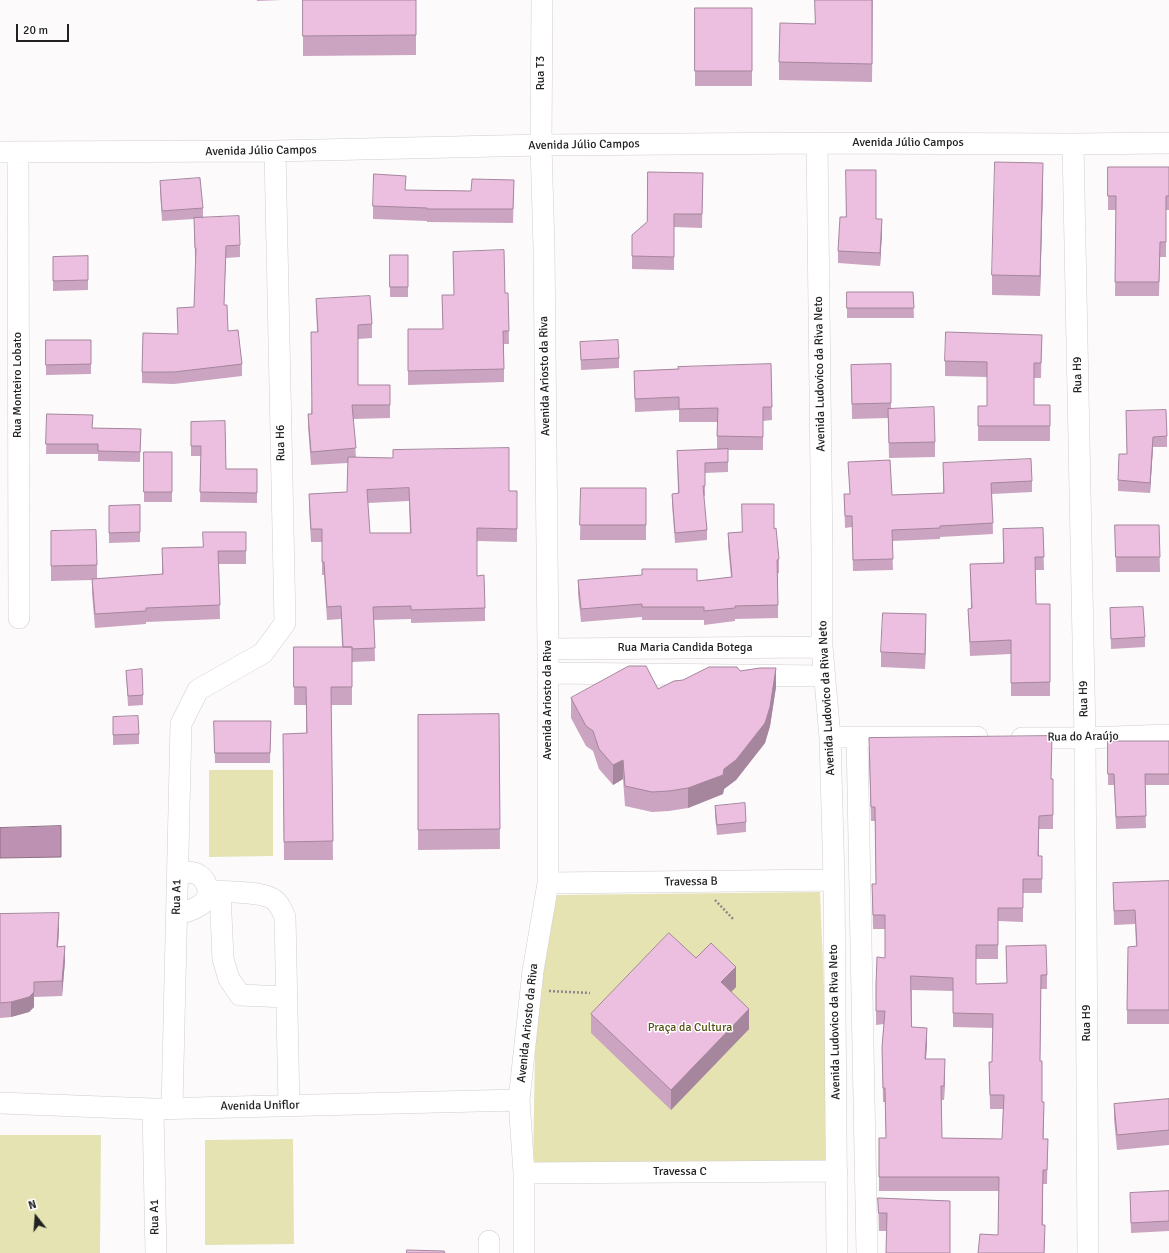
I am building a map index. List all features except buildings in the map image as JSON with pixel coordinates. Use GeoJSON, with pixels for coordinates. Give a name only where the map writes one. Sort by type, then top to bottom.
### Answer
{"type":"FeatureCollection","features":[{"type":"Feature","properties":{"kind":"street","name":"Rua T3"},"geometry":{"type":"LineString","coordinates":[[541,145],[542,0]]}},
{"type":"Feature","properties":{"kind":"street","name":"Avenida Júlio Campos"},"geometry":{"type":"LineString","coordinates":[[9,152],[275,151],[541,145],[817,143],[1169,144]]}},
{"type":"Feature","properties":{"kind":"street","name":"Avenida Ludovico da Riva Neto"},"geometry":{"type":"LineString","coordinates":[[817,143],[822,647],[830,737],[834,880],[838,1253]]}},
{"type":"Feature","properties":{"kind":"street","name":"Rua H9"},"geometry":{"type":"LineString","coordinates":[[1073,144],[1085,738],[1088,1253]]}},
{"type":"Feature","properties":{"kind":"street","name":"Avenida Ariosto da Riva"},"geometry":{"type":"LineString","coordinates":[[524,1253],[524,1172],[519,1100],[531,989],[548,883],[548,649],[544,248],[541,145]]}},
{"type":"Feature","properties":{"kind":"street","name":"Rua H6"},"geometry":{"type":"LineString","coordinates":[[198,690],[263,653],[285,623],[275,151]]}},
{"type":"Feature","properties":{"kind":"street","name":"Rua Monteiro Lobato"},"geometry":{"type":"LineString","coordinates":[[9,152],[19,618]]}},
{"type":"Feature","properties":{"kind":"street","name":"Rua Maria Candida Botega"},"geometry":{"type":"LineString","coordinates":[[548,649],[822,647]]}},
{"type":"Feature","properties":{"kind":"street"},"geometry":{"type":"LineString","coordinates":[[670,674],[671,648]]}},
{"type":"Feature","properties":{"kind":"street"},"geometry":{"type":"LineString","coordinates":[[548,673],[824,676]]}},
{"type":"Feature","properties":{"kind":"street","name":"Rua A1"},"geometry":{"type":"LineString","coordinates":[[156,1253],[163,1108],[177,914],[181,724],[198,690]]}},
{"type":"Feature","properties":{"kind":"street","name":"Rua do Araújo"},"geometry":{"type":"LineString","coordinates":[[830,737],[1085,738],[1169,736]]}},
{"type":"Feature","properties":{"kind":"street"},"geometry":{"type":"LineString","coordinates":[[857,737],[867,1253]]}},
{"type":"Feature","properties":{"kind":"street"},"geometry":{"type":"LineString","coordinates":[[178,871],[197,874],[205,880],[214,892],[223,959],[229,979],[240,995],[287,997]]}},
{"type":"Feature","properties":{"kind":"street","name":"Travessa B"},"geometry":{"type":"LineString","coordinates":[[548,883],[834,880]]}},
{"type":"Feature","properties":{"kind":"street"},"geometry":{"type":"LineString","coordinates":[[177,914],[193,910],[214,892],[261,894],[273,899],[280,907],[285,917],[289,1106]]}},
{"type":"Feature","properties":{"kind":"street","name":"Avenida Uniflor"},"geometry":{"type":"LineString","coordinates":[[0,1103],[163,1108],[519,1100]]}},
{"type":"Feature","properties":{"kind":"street","name":"Travessa C"},"geometry":{"type":"LineString","coordinates":[[524,1172],[837,1171]]}},
{"type":"Feature","properties":{"kind":"path"},"geometry":{"type":"LineString","coordinates":[[531,989],[590,993]]}},
{"type":"Feature","properties":{"kind":"green space"},"geometry":{"type":"Polygon","coordinates":[[[209,770],[273,770],[273,856],[209,857],[209,770]]]}},
{"type":"Feature","properties":{"kind":"green space","name":"Praça da Cultura"},"geometry":{"type":"Polygon","coordinates":[[[820,892],[831,1160],[533,1166],[535,1050],[541,978],[557,895],[820,892]]]}},
{"type":"Feature","properties":{"kind":"green space"},"geometry":{"type":"Polygon","coordinates":[[[0,1135],[101,1135],[100,1253],[0,1253],[0,1135]]]}},
{"type":"Feature","properties":{"kind":"green space"},"geometry":{"type":"Polygon","coordinates":[[[293,1139],[294,1244],[205,1245],[205,1140],[293,1139]]]}},
{"type":"Feature","properties":{"kind":"shaded area"},"geometry":{"type":"Polygon","coordinates":[[[61,826],[61,857],[0,858],[0,828],[61,826]]]}}]}
